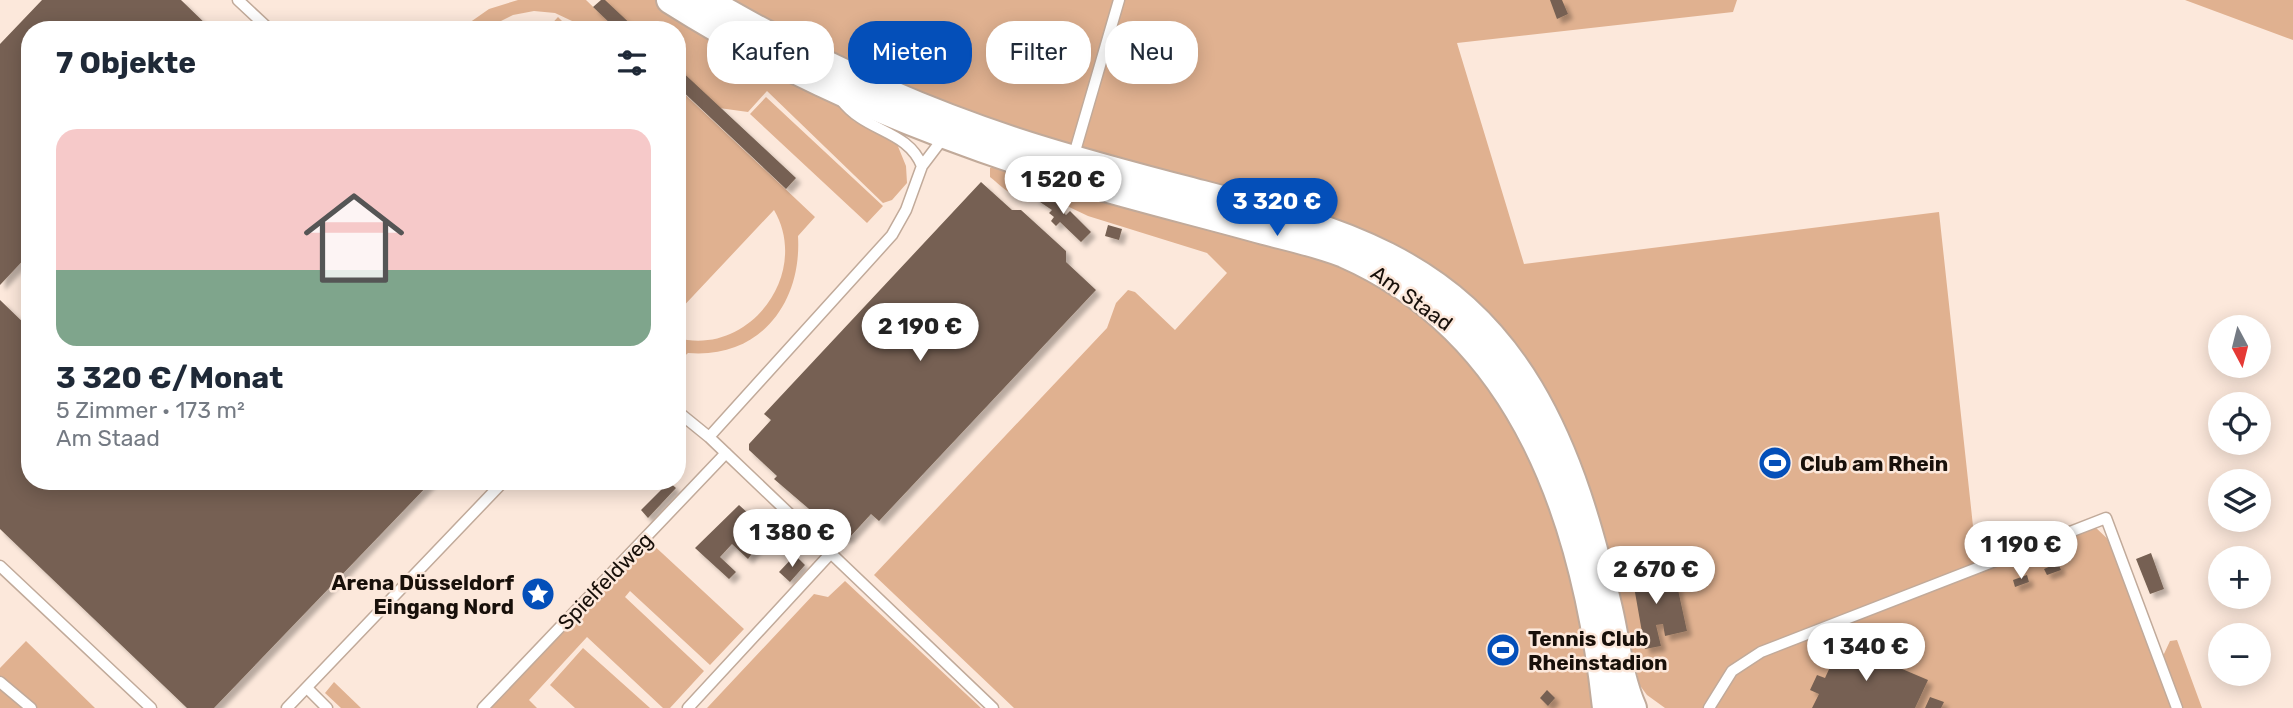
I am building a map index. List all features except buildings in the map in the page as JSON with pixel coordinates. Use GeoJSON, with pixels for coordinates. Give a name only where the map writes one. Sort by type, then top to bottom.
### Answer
{"type":"FeatureCollection","features":[{"type":"Feature","properties":{"kind":"street","name":"Am Staad"},"geometry":{"type":"LineString","coordinates":[[670,0],[745,44],[832,89],[944,136],[1112,190],[1341,253],[1377,270],[1432,307],[1491,367],[1522,412],[1543,456],[1556,489],[1617,700]]}},
{"type":"Feature","properties":{"kind":"street","name":"Am Staad"},"geometry":{"type":"LineString","coordinates":[[706,0],[847,75],[968,125],[1073,159],[1341,233],[1401,262],[1469,314],[1528,386],[1562,452],[1598,562],[1617,700]]}},
{"type":"Feature","properties":{"kind":"lane"},"geometry":{"type":"LineString","coordinates":[[238,0],[260,21]]}},
{"type":"Feature","properties":{"kind":"lane"},"geometry":{"type":"LineString","coordinates":[[1073,159],[1119,0]]}},
{"type":"Feature","properties":{"kind":"lane"},"geometry":{"type":"LineString","coordinates":[[832,89],[854,116],[907,143],[916,152],[922,166]]}},
{"type":"Feature","properties":{"kind":"lane"},"geometry":{"type":"LineString","coordinates":[[709,437],[892,235],[906,210],[922,166],[944,136]]}},
{"type":"Feature","properties":{"kind":"lane"},"geometry":{"type":"LineString","coordinates":[[686,418],[726,453],[993,708]]}},
{"type":"Feature","properties":{"kind":"lane","name":"Spielfeldweg"},"geometry":{"type":"LineString","coordinates":[[483,708],[726,453]]}},
{"type":"Feature","properties":{"kind":"lane"},"geometry":{"type":"LineString","coordinates":[[288,708],[495,490]]}},
{"type":"Feature","properties":{"kind":"lane"},"geometry":{"type":"LineString","coordinates":[[1709,708],[1732,671],[1761,652],[2106,518],[2177,708]]}},
{"type":"Feature","properties":{"kind":"lane"},"geometry":{"type":"LineString","coordinates":[[688,708],[831,553]]}},
{"type":"Feature","properties":{"kind":"lane"},"geometry":{"type":"LineString","coordinates":[[0,566],[150,708]]}},
{"type":"Feature","properties":{"kind":"lane"},"geometry":{"type":"LineString","coordinates":[[0,682],[31,708]]}},
{"type":"Feature","properties":{"kind":"lane"},"geometry":{"type":"LineString","coordinates":[[307,688],[327,708]]}},
{"type":"Feature","properties":{"kind":"shaded area"},"geometry":{"type":"Polygon","coordinates":[[[518,0],[586,0],[608,21],[572,21],[555,13],[534,11],[513,15],[501,21],[472,21],[489,9],[518,0]]]}},
{"type":"Feature","properties":{"kind":"shaded area"},"geometry":{"type":"Polygon","coordinates":[[[601,0],[658,0],[707,27],[707,84],[813,84],[828,92],[854,121],[897,144],[906,166],[907,183],[892,200],[883,203],[767,91],[748,112],[719,108],[686,78],[686,21],[623,21],[601,0]]]}},
{"type":"Feature","properties":{"kind":"shaded area"},"geometry":{"type":"Polygon","coordinates":[[[726,0],[1737,0],[1733,12],[1457,43],[1524,264],[1939,212],[1973,526],[1978,526],[1981,546],[1975,563],[1953,575],[1833,621],[1835,629],[2094,526],[2113,544],[2174,708],[1665,708],[1647,695],[1635,679],[1638,678],[1597,509],[1489,322],[1079,151],[892,84],[972,84],[972,21],[848,21],[848,62],[834,55],[834,21],[768,21],[726,0]]]}},
{"type":"Feature","properties":{"kind":"shaded area"},"geometry":{"type":"Polygon","coordinates":[[[2185,0],[2293,0],[2293,40],[2185,0]]]}},
{"type":"Feature","properties":{"kind":"shaded area"},"geometry":{"type":"Polygon","coordinates":[[[686,95],[815,217],[798,236],[793,283],[772,322],[736,347],[686,355],[686,339],[704,341],[728,335],[750,322],[767,305],[779,283],[785,259],[783,234],[774,210],[686,303],[686,95]]]}},
{"type":"Feature","properties":{"kind":"shaded area"},"geometry":{"type":"Polygon","coordinates":[[[766,97],[883,206],[867,223],[750,114],[766,97]]]}},
{"type":"Feature","properties":{"kind":"shaded area"},"geometry":{"type":"Polygon","coordinates":[[[999,164],[1289,247],[1384,280],[1478,360],[1553,495],[1598,708],[1014,708],[874,575],[1107,328],[1116,303],[1128,290],[1135,292],[1175,330],[1227,273],[1207,253],[1088,216],[1067,206],[1044,188],[1029,198],[1016,196],[990,177],[990,168],[999,164]]]}},
{"type":"Feature","properties":{"kind":"shaded area"},"geometry":{"type":"Polygon","coordinates":[[[649,541],[744,629],[710,665],[630,591],[625,597],[704,671],[670,708],[663,708],[587,637],[529,700],[537,708],[489,708],[649,541]]]}},
{"type":"Feature","properties":{"kind":"shaded area"},"geometry":{"type":"Polygon","coordinates":[[[845,581],[981,708],[707,708],[814,594],[828,597],[845,581]]]}},
{"type":"Feature","properties":{"kind":"shaded area"},"geometry":{"type":"Polygon","coordinates":[[[2177,640],[2202,708],[2182,708],[2163,656],[2170,641],[2177,640]]]}},
{"type":"Feature","properties":{"kind":"shaded area"},"geometry":{"type":"Polygon","coordinates":[[[26,641],[95,708],[0,708],[0,668],[26,641]]]}},
{"type":"Feature","properties":{"kind":"shaded area"},"geometry":{"type":"Polygon","coordinates":[[[583,648],[650,708],[575,708],[550,685],[583,648]]]}},
{"type":"Feature","properties":{"kind":"shaded area"},"geometry":{"type":"Polygon","coordinates":[[[334,682],[361,708],[341,708],[325,693],[334,682]]]}},
{"type":"Feature","properties":{"kind":"place","name":"Club am Rhein"},"geometry":{"type":"Point","coordinates":[1775,463]}},
{"type":"Feature","properties":{"kind":"place","name":"Arena Düsseldorf Eingang Nord"},"geometry":{"type":"Point","coordinates":[538,594]}},
{"type":"Feature","properties":{"kind":"place","name":"Tennis Club Rheinstadion"},"geometry":{"type":"Point","coordinates":[1503,650]}}]}
